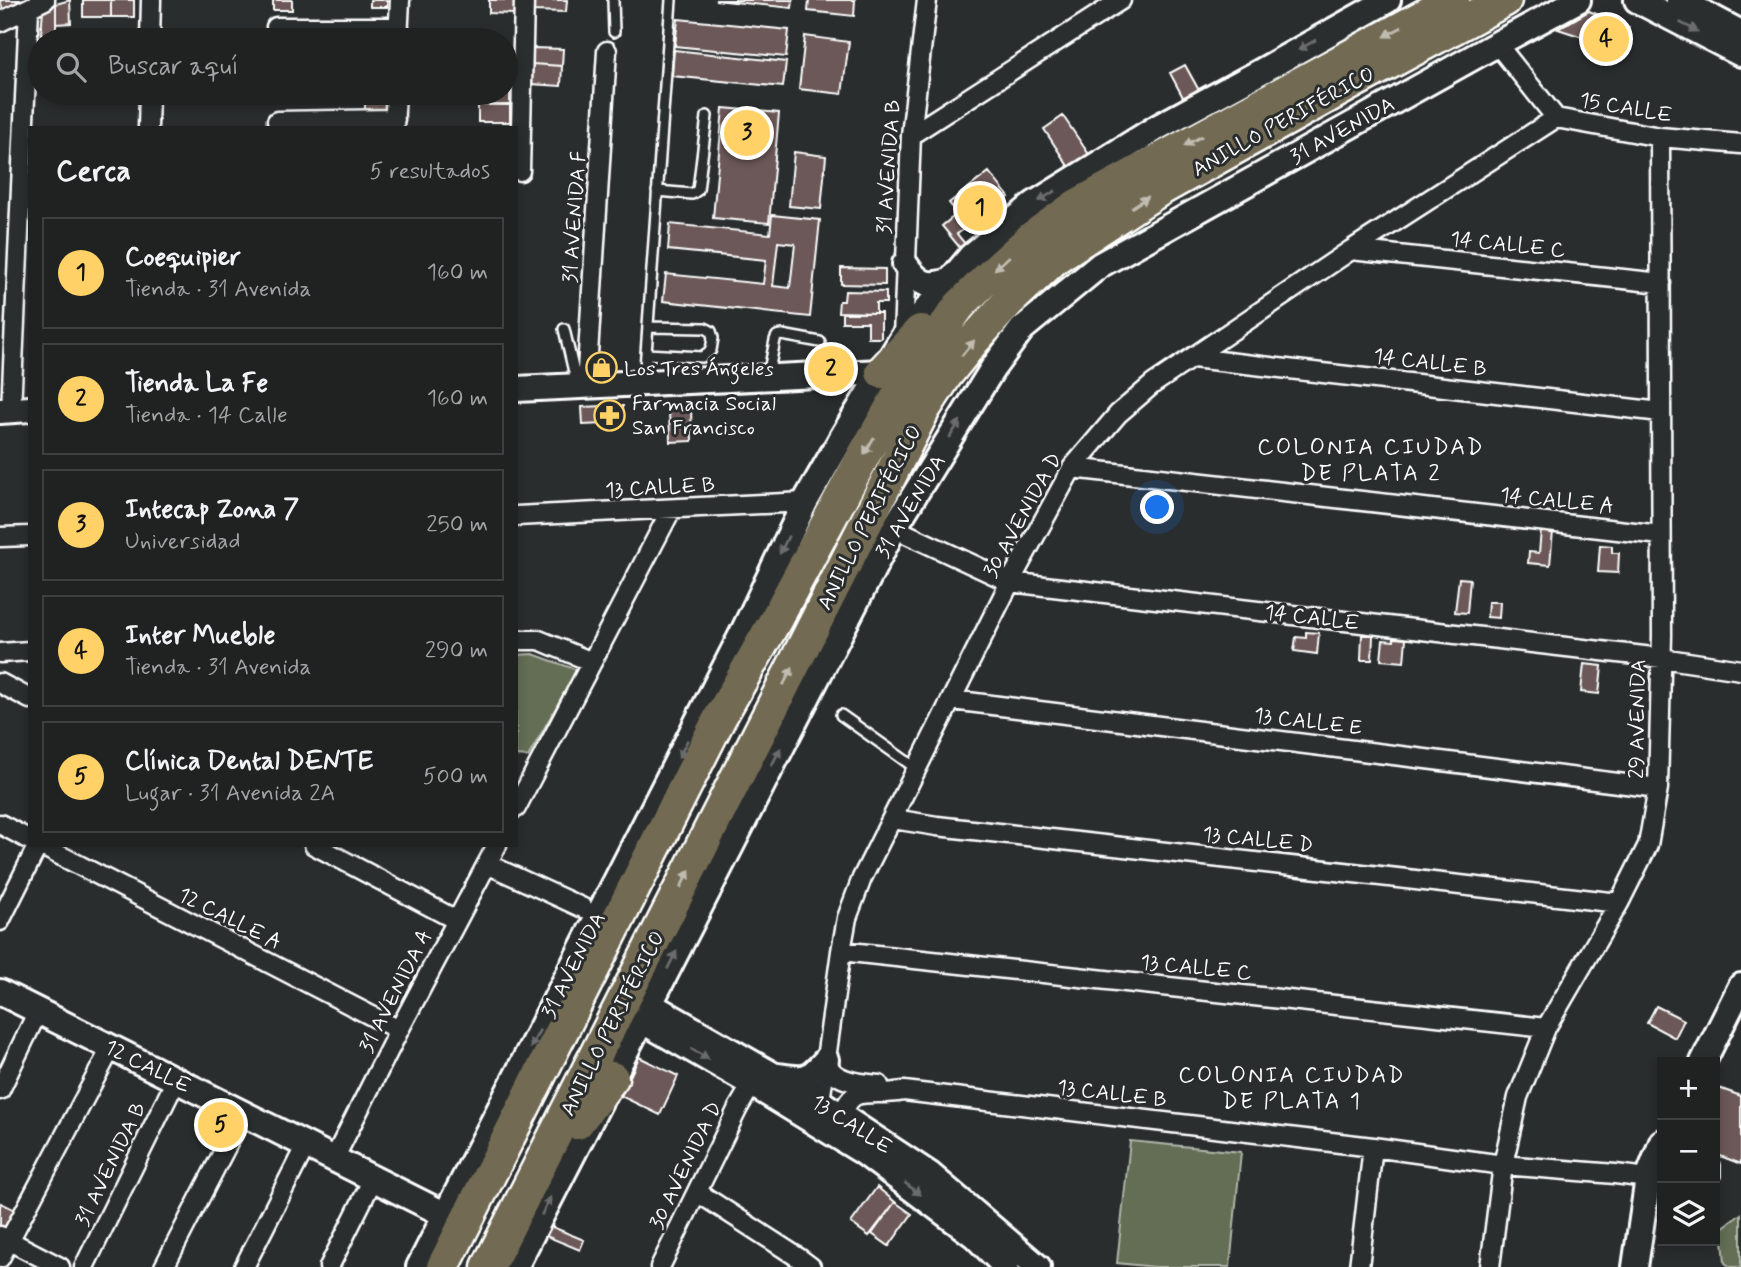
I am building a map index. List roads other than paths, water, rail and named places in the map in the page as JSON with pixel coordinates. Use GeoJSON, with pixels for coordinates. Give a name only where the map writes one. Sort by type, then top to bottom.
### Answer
{"type":"FeatureCollection","features":[{"type":"Feature","properties":{"kind":"highway","name":"ANILLO PERIFÉRICO"},"geometry":{"type":"LineString","coordinates":[[443,1267],[720,717],[956,293],[987,278],[1031,238],[1077,205],[1453,0]]}},
{"type":"Feature","properties":{"kind":"highway","name":"ANILLO PERIFÉRICO"},"geometry":{"type":"LineString","coordinates":[[488,1267],[924,409],[946,375],[974,340],[1009,300],[1056,257],[1159,190],[1505,0]]}},
{"type":"Feature","properties":{"kind":"highway"},"geometry":{"type":"LineString","coordinates":[[882,372],[956,293]]}},
{"type":"Feature","properties":{"kind":"highway"},"geometry":{"type":"LineString","coordinates":[[720,717],[744,630]]}},
{"type":"Feature","properties":{"kind":"highway"},"geometry":{"type":"LineString","coordinates":[[529,1185],[612,1078]]}},
{"type":"Feature","properties":{"kind":"street"},"geometry":{"type":"LineString","coordinates":[[150,28],[151,0]]}},
{"type":"Feature","properties":{"kind":"street"},"geometry":{"type":"LineString","coordinates":[[398,28],[400,0]]}},
{"type":"Feature","properties":{"kind":"street"},"geometry":{"type":"LineString","coordinates":[[520,171],[524,0]]}},
{"type":"Feature","properties":{"kind":"street","name":"31 AVENIDA B"},"geometry":{"type":"LineString","coordinates":[[903,337],[911,135],[927,0]]}},
{"type":"Feature","properties":{"kind":"street"},"geometry":{"type":"LineString","coordinates":[[911,135],[1121,0]]}},
{"type":"Feature","properties":{"kind":"street","name":"31 AVENIDA"},"geometry":{"type":"LineString","coordinates":[[515,1267],[894,528],[993,368],[1022,330],[1100,265],[1578,0]]}},
{"type":"Feature","properties":{"kind":"street"},"geometry":{"type":"LineString","coordinates":[[1637,0],[1741,54]]}},
{"type":"Feature","properties":{"kind":"street"},"geometry":{"type":"LineString","coordinates":[[1679,0],[1739,31]]}},
{"type":"Feature","properties":{"kind":"street","name":"31 AVENIDA"},"geometry":{"type":"LineString","coordinates":[[419,1267],[744,630],[805,502],[903,337],[956,293],[971,256],[1034,204],[1158,127],[1258,73],[1374,3]]}},
{"type":"Feature","properties":{"kind":"street"},"geometry":{"type":"LineString","coordinates":[[0,22],[37,4],[36,28]]}},
{"type":"Feature","properties":{"kind":"street"},"geometry":{"type":"LineString","coordinates":[[276,27],[293,28]]}},
{"type":"Feature","properties":{"kind":"street","name":"15 CALLE"},"geometry":{"type":"LineString","coordinates":[[1497,44],[1556,118],[1660,137],[1741,145]]}},
{"type":"Feature","properties":{"kind":"street","name":"31 AVENIDA F"},"geometry":{"type":"LineString","coordinates":[[582,386],[607,51]]}},
{"type":"Feature","properties":{"kind":"street"},"geometry":{"type":"LineString","coordinates":[[30,126],[31,105]]}},
{"type":"Feature","properties":{"kind":"street"},"geometry":{"type":"LineString","coordinates":[[148,126],[149,105]]}},
{"type":"Feature","properties":{"kind":"street"},"geometry":{"type":"LineString","coordinates":[[277,121],[394,123],[395,105]]}},
{"type":"Feature","properties":{"kind":"street","name":"30 AVENIDA D"},"geometry":{"type":"LineString","coordinates":[[820,1102],[847,918],[862,878],[1010,582],[1072,468],[1118,414],[1153,384],[1351,250],[1556,118]]}},
{"type":"Feature","properties":{"kind":"street","name":"29 AVENIDA"},"geometry":{"type":"LineString","coordinates":[[1490,1267],[1503,1166],[1518,1097],[1546,1028],[1619,902],[1648,845],[1658,788],[1661,658],[1660,137]]}},
{"type":"Feature","properties":{"kind":"street"},"geometry":{"type":"LineString","coordinates":[[13,410],[28,156]]}},
{"type":"Feature","properties":{"kind":"street","name":"14 CALLE C"},"geometry":{"type":"LineString","coordinates":[[1351,250],[1661,284]]}},
{"type":"Feature","properties":{"kind":"street"},"geometry":{"type":"LineString","coordinates":[[905,264],[918,280],[956,293]]}},
{"type":"Feature","properties":{"kind":"street","name":"14 CALLE B"},"geometry":{"type":"LineString","coordinates":[[1193,358],[1661,412]]}},
{"type":"Feature","properties":{"kind":"street"},"geometry":{"type":"LineString","coordinates":[[518,389],[882,372]]}},
{"type":"Feature","properties":{"kind":"street","name":"14 CALLE A"},"geometry":{"type":"LineString","coordinates":[[1072,468],[1661,535]]}},
{"type":"Feature","properties":{"kind":"street","name":"13 CALLE B"},"geometry":{"type":"LineString","coordinates":[[518,516],[805,502]]}},
{"type":"Feature","properties":{"kind":"street"},"geometry":{"type":"LineString","coordinates":[[518,804],[671,509]]}},
{"type":"Feature","properties":{"kind":"street","name":"14 CALLE"},"geometry":{"type":"LineString","coordinates":[[894,528],[1010,582],[1661,658],[1741,670]]}},
{"type":"Feature","properties":{"kind":"street"},"geometry":{"type":"LineString","coordinates":[[0,537],[28,536]]}},
{"type":"Feature","properties":{"kind":"street"},"geometry":{"type":"LineString","coordinates":[[518,640],[539,640],[592,662]]}},
{"type":"Feature","properties":{"kind":"street"},"geometry":{"type":"LineString","coordinates":[[0,653],[28,651]]}},
{"type":"Feature","properties":{"kind":"street"},"geometry":{"type":"LineString","coordinates":[[0,683],[28,698]]}},
{"type":"Feature","properties":{"kind":"street","name":"13 CALLE E"},"geometry":{"type":"LineString","coordinates":[[952,700],[1658,788]]}},
{"type":"Feature","properties":{"kind":"street"},"geometry":{"type":"LineString","coordinates":[[518,768],[536,770]]}},
{"type":"Feature","properties":{"kind":"street","name":"13 CALLE D"},"geometry":{"type":"LineString","coordinates":[[893,819],[1619,902]]}},
{"type":"Feature","properties":{"kind":"street"},"geometry":{"type":"LineString","coordinates":[[0,824],[28,839]]}},
{"type":"Feature","properties":{"kind":"street"},"geometry":{"type":"LineString","coordinates":[[0,921],[38,847]]}},
{"type":"Feature","properties":{"kind":"street","name":"12 CALLE A"},"geometry":{"type":"LineString","coordinates":[[43,847],[399,1030]]}},
{"type":"Feature","properties":{"kind":"street"},"geometry":{"type":"LineString","coordinates":[[318,847],[456,920]]}},
{"type":"Feature","properties":{"kind":"street","name":"31 AVENIDA A"},"geometry":{"type":"LineString","coordinates":[[334,1159],[496,847]]}},
{"type":"Feature","properties":{"kind":"street"},"geometry":{"type":"LineString","coordinates":[[487,864],[583,908]]}},
{"type":"Feature","properties":{"kind":"street","name":"13 CALLE C"},"geometry":{"type":"LineString","coordinates":[[841,951],[1546,1028]]}},
{"type":"Feature","properties":{"kind":"street"},"geometry":{"type":"LineString","coordinates":[[1706,1057],[1741,986]]}},
{"type":"Feature","properties":{"kind":"street","name":"12 CALLE"},"geometry":{"type":"LineString","coordinates":[[0,992],[446,1215]]}},
{"type":"Feature","properties":{"kind":"street"},"geometry":{"type":"LineString","coordinates":[[0,1090],[38,1011]]}},
{"type":"Feature","properties":{"kind":"street","name":"13 CALLE"},"geometry":{"type":"LineString","coordinates":[[645,1012],[762,1079],[975,1236],[1006,1267]]}},
{"type":"Feature","properties":{"kind":"street"},"geometry":{"type":"LineString","coordinates":[[0,1258],[5,1239],[111,1048]]}},
{"type":"Feature","properties":{"kind":"street"},"geometry":{"type":"LineString","coordinates":[[762,1079],[802,1079],[814,1074],[826,1060]]}},
{"type":"Feature","properties":{"kind":"street","name":"13 CALLE B"},"geometry":{"type":"LineString","coordinates":[[826,1060],[831,1070],[842,1078],[904,1091],[1373,1147],[1503,1166],[1648,1178]]}},
{"type":"Feature","properties":{"kind":"street","name":"30 AVENIDA D"},"geometry":{"type":"LineString","coordinates":[[660,1267],[738,1108],[762,1079]]}},
{"type":"Feature","properties":{"kind":"street","name":"13 CALLE"},"geometry":{"type":"LineString","coordinates":[[762,1079],[820,1102],[929,1174],[1038,1267]]}},
{"type":"Feature","properties":{"kind":"street","name":"31 AVENIDA B"},"geometry":{"type":"LineString","coordinates":[[84,1267],[176,1080]]}},
{"type":"Feature","properties":{"kind":"street","name":"13 CALLE B"},"geometry":{"type":"LineString","coordinates":[[842,1117],[850,1098],[865,1093],[904,1091]]}},
{"type":"Feature","properties":{"kind":"street"},"geometry":{"type":"LineString","coordinates":[[164,1267],[243,1114]]}},
{"type":"Feature","properties":{"kind":"street"},"geometry":{"type":"LineString","coordinates":[[244,1267],[306,1145]]}},
{"type":"Feature","properties":{"kind":"street"},"geometry":{"type":"LineString","coordinates":[[1359,1267],[1373,1147]]}},
{"type":"Feature","properties":{"kind":"street"},"geometry":{"type":"LineString","coordinates":[[1635,1267],[1648,1178],[1657,1155]]}},
{"type":"Feature","properties":{"kind":"street"},"geometry":{"type":"LineString","coordinates":[[329,1267],[373,1179]]}},
{"type":"Feature","properties":{"kind":"street"},"geometry":{"type":"LineString","coordinates":[[697,1192],[802,1264]]}},
{"type":"Feature","properties":{"kind":"street"},"geometry":{"type":"LineString","coordinates":[[5,1239],[60,1267]]}},
{"type":"Feature","properties":{"kind":"lane"},"geometry":{"type":"LineString","coordinates":[[613,0],[614,32]]}},
{"type":"Feature","properties":{"kind":"lane"},"geometry":{"type":"LineString","coordinates":[[643,383],[671,0]]}},
{"type":"Feature","properties":{"kind":"lane"},"geometry":{"type":"LineString","coordinates":[[657,191],[692,194],[698,190],[706,116]]}},
{"type":"Feature","properties":{"kind":"lane"},"geometry":{"type":"LineString","coordinates":[[646,354],[702,357],[711,351],[713,344],[713,334],[705,328],[648,327]]}},
{"type":"Feature","properties":{"kind":"lane"},"geometry":{"type":"LineString","coordinates":[[564,329],[582,386]]}},
{"type":"Feature","properties":{"kind":"lane"},"geometry":{"type":"LineString","coordinates":[[768,378],[777,336],[820,342]]}},
{"type":"Feature","properties":{"kind":"lane"},"geometry":{"type":"LineString","coordinates":[[841,715],[918,769]]}},
{"type":"Feature","properties":{"kind":"place","name":"Inter Mueble"},"geometry":{"type":"Point","coordinates":[1606,39]}},
{"type":"Feature","properties":{"kind":"place","name":"Intecap Zona 7"},"geometry":{"type":"Point","coordinates":[747,133]}},
{"type":"Feature","properties":{"kind":"place","name":"Coequipier"},"geometry":{"type":"Point","coordinates":[980,208]}},
{"type":"Feature","properties":{"kind":"place","name":"Los Tres Ángeles"},"geometry":{"type":"Point","coordinates":[601,368]}},
{"type":"Feature","properties":{"kind":"place","name":"Tienda La Fe"},"geometry":{"type":"Point","coordinates":[831,369]}},
{"type":"Feature","properties":{"kind":"place","name":"Farmacia Social San Francisco"},"geometry":{"type":"Point","coordinates":[609,415]}},
{"type":"Feature","properties":{"kind":"place","name":"Clínica Dental DENTE"},"geometry":{"type":"Point","coordinates":[221,1125]}},
{"type":"Feature","properties":{"kind":"district","name":"COLONIA CIUDAD DE PLATA 2"},"geometry":{"type":"Point","coordinates":[1371,459]}},
{"type":"Feature","properties":{"kind":"district","name":"COLONIA CIUDAD DE PLATA 1"},"geometry":{"type":"Point","coordinates":[1292,1087]}}]}
